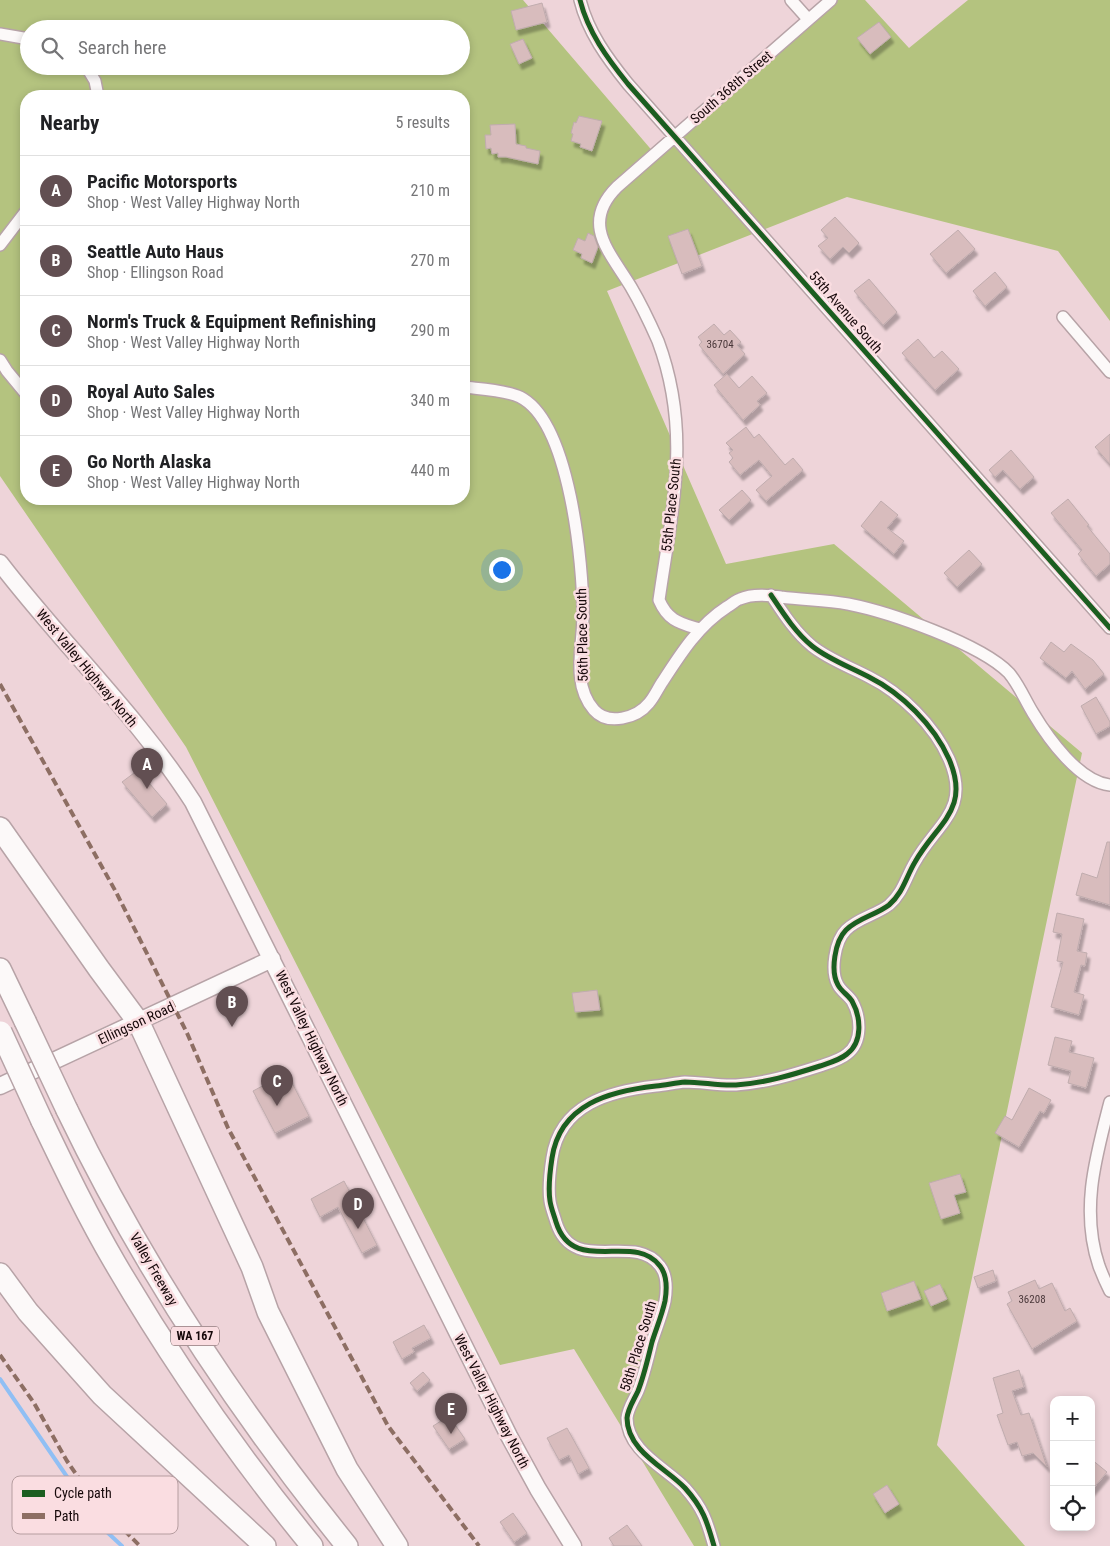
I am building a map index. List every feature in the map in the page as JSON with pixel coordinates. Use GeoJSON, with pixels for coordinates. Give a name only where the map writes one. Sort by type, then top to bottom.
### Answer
{"type":"FeatureCollection","features":[{"type":"Feature","properties":{"kind":"highway"},"geometry":{"type":"LineString","coordinates":[[0,828],[138,1022],[252,1267],[268,1312],[347,1469],[397,1546]]}},
{"type":"Feature","properties":{"kind":"highway","name":"Valley Freeway"},"geometry":{"type":"LineString","coordinates":[[0,968],[67,1110],[108,1190],[170,1298],[262,1434],[315,1506],[348,1546]]}},
{"type":"Feature","properties":{"kind":"highway","name":"WA 167"},"geometry":{"type":"LineString","coordinates":[[0,1032],[81,1202],[146,1315],[235,1447],[312,1546]]}},
{"type":"Feature","properties":{"kind":"highway"},"geometry":{"type":"LineString","coordinates":[[0,1274],[28,1312],[102,1395],[265,1546]]}},
{"type":"Feature","properties":{"kind":"main road","name":"West Valley Highway North"},"geometry":{"type":"LineString","coordinates":[[0,563],[174,773],[193,802],[508,1436],[573,1546]]}},
{"type":"Feature","properties":{"kind":"main road","name":"Ellingson Road"},"geometry":{"type":"LineString","coordinates":[[0,1086],[272,959]]}},
{"type":"Feature","properties":{"kind":"street","name":"55th Avenue South"},"geometry":{"type":"LineString","coordinates":[[580,0],[587,22],[607,56],[628,84],[1110,628]]}},
{"type":"Feature","properties":{"kind":"street"},"geometry":{"type":"LineString","coordinates":[[791,0],[808,19]]}},
{"type":"Feature","properties":{"kind":"street","name":"South 368th Street"},"geometry":{"type":"LineString","coordinates":[[599,224],[602,209],[609,195],[831,0]]}},
{"type":"Feature","properties":{"kind":"street"},"geometry":{"type":"LineString","coordinates":[[0,34],[20,37]]}},
{"type":"Feature","properties":{"kind":"street"},"geometry":{"type":"LineString","coordinates":[[91,75],[97,90]]}},
{"type":"Feature","properties":{"kind":"street"},"geometry":{"type":"LineString","coordinates":[[0,245],[20,219]]}},
{"type":"Feature","properties":{"kind":"street","name":"55th Place South"},"geometry":{"type":"LineString","coordinates":[[599,224],[604,244],[631,287],[657,340],[666,365],[675,410],[678,464],[676,488],[659,600],[664,611],[676,622],[699,629]]}},
{"type":"Feature","properties":{"kind":"street"},"geometry":{"type":"LineString","coordinates":[[1063,318],[1110,372]]}},
{"type":"Feature","properties":{"kind":"street"},"geometry":{"type":"LineString","coordinates":[[0,360],[20,386]]}},
{"type":"Feature","properties":{"kind":"street","name":"56th Place South"},"geometry":{"type":"LineString","coordinates":[[470,388],[519,397],[540,416],[554,439],[567,482],[579,560],[583,614],[581,681],[586,696],[595,711],[605,717],[619,718],[632,715],[644,709],[699,629],[718,613],[741,598],[771,595]]}},
{"type":"Feature","properties":{"kind":"street"},"geometry":{"type":"LineString","coordinates":[[771,595],[828,601],[878,612],[930,630],[990,658],[1011,676],[1040,724],[1073,765],[1090,780],[1110,785]]}},
{"type":"Feature","properties":{"kind":"street","name":"58th Place South"},"geometry":{"type":"LineString","coordinates":[[714,1546],[705,1516],[684,1487],[651,1460],[630,1434],[627,1420],[628,1409],[638,1390],[665,1300],[666,1283],[664,1271],[649,1255],[638,1252],[603,1253],[588,1251],[572,1245],[560,1234],[550,1202],[552,1156],[557,1138],[571,1117],[583,1107],[593,1101],[632,1089],[685,1082],[732,1085],[767,1081],[828,1063],[849,1053],[857,1039],[860,1024],[852,1002],[836,982],[834,952],[844,932],[861,919],[887,907],[900,894],[915,862],[952,810],[955,797],[955,782],[952,768],[943,747],[924,722],[903,700],[881,684],[825,655],[812,646],[788,620],[771,595]]}},
{"type":"Feature","properties":{"kind":"street"},"geometry":{"type":"LineString","coordinates":[[1110,1102],[1094,1162],[1089,1203],[1099,1266],[1110,1291]]}},
{"type":"Feature","properties":{"kind":"green space"},"geometry":{"type":"Polygon","coordinates":[[[0,0],[523,0],[655,154],[831,0],[865,0],[909,48],[968,0],[1110,0],[1110,321],[1058,251],[847,197],[607,291],[726,564],[834,544],[1082,753],[937,1445],[1025,1546],[694,1546],[574,1349],[500,1365],[186,747],[0,476],[0,0]]]}},
{"type":"Feature","properties":{"kind":"building"},"geometry":{"type":"Polygon","coordinates":[[[542,3],[547,22],[516,30],[511,11],[542,3]]]}},
{"type":"Feature","properties":{"kind":"building"},"geometry":{"type":"Polygon","coordinates":[[[879,22],[891,37],[870,54],[857,38],[879,22]]]}},
{"type":"Feature","properties":{"kind":"building"},"geometry":{"type":"Polygon","coordinates":[[[523,39],[532,58],[519,64],[510,44],[523,39]]]}},
{"type":"Feature","properties":{"kind":"building"},"geometry":{"type":"Polygon","coordinates":[[[579,116],[602,121],[592,151],[580,147],[581,144],[571,141],[574,122],[576,123],[579,116]]]}},
{"type":"Feature","properties":{"kind":"building"},"geometry":{"type":"Polygon","coordinates":[[[515,124],[516,144],[540,151],[538,164],[498,157],[498,153],[492,154],[491,148],[486,149],[485,135],[491,135],[490,125],[515,124]]]}},
{"type":"Feature","properties":{"kind":"building"},"geometry":{"type":"Polygon","coordinates":[[[835,217],[859,243],[849,253],[843,247],[830,259],[818,246],[828,238],[821,230],[835,217]]]}},
{"type":"Feature","properties":{"kind":"building"},"geometry":{"type":"Polygon","coordinates":[[[688,229],[702,266],[682,274],[668,236],[688,229]]]}},
{"type":"Feature","properties":{"kind":"building"},"geometry":{"type":"Polygon","coordinates":[[[958,230],[975,249],[946,273],[930,254],[958,230]]]}},
{"type":"Feature","properties":{"kind":"building"},"geometry":{"type":"Polygon","coordinates":[[[588,233],[594,236],[598,247],[592,263],[581,258],[582,254],[573,250],[578,238],[585,241],[588,233]]]}},
{"type":"Feature","properties":{"kind":"building"},"geometry":{"type":"Polygon","coordinates":[[[995,272],[1007,287],[985,306],[973,291],[995,272]]]}},
{"type":"Feature","properties":{"kind":"building"},"geometry":{"type":"Polygon","coordinates":[[[869,279],[897,312],[883,325],[854,291],[869,279]]]}},
{"type":"Feature","properties":{"kind":"building"},"geometry":{"type":"Polygon","coordinates":[[[714,324],[724,335],[730,330],[741,342],[737,345],[745,354],[723,374],[699,345],[702,342],[698,337],[714,324]]]}},
{"type":"Feature","properties":{"kind":"building"},"geometry":{"type":"Polygon","coordinates":[[[918,339],[934,358],[942,351],[959,369],[935,390],[902,353],[918,339]]]}},
{"type":"Feature","properties":{"kind":"building"},"geometry":{"type":"Polygon","coordinates":[[[727,374],[739,388],[752,376],[767,393],[757,401],[760,405],[743,420],[714,385],[727,374]]]}},
{"type":"Feature","properties":{"kind":"building"},"geometry":{"type":"Polygon","coordinates":[[[746,427],[754,438],[759,434],[785,465],[793,458],[803,470],[766,501],[756,490],[772,476],[759,460],[740,475],[729,462],[733,458],[729,453],[733,450],[726,443],[746,427]]]}},
{"type":"Feature","properties":{"kind":"building"},"geometry":{"type":"Polygon","coordinates":[[[1110,434],[1110,464],[1095,447],[1110,434]]]}},
{"type":"Feature","properties":{"kind":"building"},"geometry":{"type":"Polygon","coordinates":[[[1011,450],[1034,477],[1020,489],[1003,470],[995,477],[989,470],[1011,450]]]}},
{"type":"Feature","properties":{"kind":"building"},"geometry":{"type":"Polygon","coordinates":[[[742,490],[751,500],[729,520],[719,510],[742,490]]]}},
{"type":"Feature","properties":{"kind":"building"},"geometry":{"type":"Polygon","coordinates":[[[1068,499],[1110,554],[1110,564],[1096,576],[1078,554],[1082,550],[1051,513],[1068,499]]]}},
{"type":"Feature","properties":{"kind":"building"},"geometry":{"type":"Polygon","coordinates":[[[881,501],[898,515],[887,528],[904,541],[894,554],[861,526],[881,501]]]}},
{"type":"Feature","properties":{"kind":"building"},"geometry":{"type":"Polygon","coordinates":[[[969,550],[982,564],[957,587],[944,573],[969,550]]]}},
{"type":"Feature","properties":{"kind":"building"},"geometry":{"type":"Polygon","coordinates":[[[1051,642],[1064,652],[1071,644],[1093,660],[1104,674],[1085,689],[1072,671],[1066,678],[1040,658],[1051,642]]]}},
{"type":"Feature","properties":{"kind":"building"},"geometry":{"type":"Polygon","coordinates":[[[1096,697],[1110,722],[1110,726],[1096,734],[1081,706],[1096,697]]]}},
{"type":"Feature","properties":{"kind":"building"},"geometry":{"type":"Polygon","coordinates":[[[138,770],[167,804],[152,817],[122,782],[138,770]]]}},
{"type":"Feature","properties":{"kind":"building"},"geometry":{"type":"Polygon","coordinates":[[[1107,842],[1110,842],[1110,905],[1076,895],[1082,873],[1097,878],[1107,842]]]}},
{"type":"Feature","properties":{"kind":"building"},"geometry":{"type":"Polygon","coordinates":[[[1057,913],[1084,919],[1077,951],[1087,953],[1085,966],[1081,965],[1074,992],[1084,995],[1079,1015],[1051,1007],[1063,962],[1057,961],[1062,934],[1053,932],[1057,913]]]}},
{"type":"Feature","properties":{"kind":"building"},"geometry":{"type":"Polygon","coordinates":[[[597,990],[600,1010],[575,1012],[572,993],[597,990]]]}},
{"type":"Feature","properties":{"kind":"building"},"geometry":{"type":"Polygon","coordinates":[[[1055,1037],[1072,1041],[1069,1052],[1094,1058],[1086,1088],[1068,1083],[1071,1071],[1048,1065],[1055,1037]]]}},
{"type":"Feature","properties":{"kind":"building"},"geometry":{"type":"Polygon","coordinates":[[[287,1073],[309,1116],[275,1133],[253,1091],[287,1073]]]}},
{"type":"Feature","properties":{"kind":"building"},"geometry":{"type":"Polygon","coordinates":[[[1029,1088],[1051,1100],[1044,1113],[1040,1111],[1019,1147],[995,1133],[1005,1116],[1012,1120],[1029,1088]]]}},
{"type":"Feature","properties":{"kind":"building"},"geometry":{"type":"Polygon","coordinates":[[[960,1174],[966,1192],[954,1195],[960,1213],[941,1219],[929,1183],[960,1174]]]}},
{"type":"Feature","properties":{"kind":"building"},"geometry":{"type":"Polygon","coordinates":[[[344,1181],[377,1245],[362,1253],[338,1207],[320,1217],[311,1199],[344,1181]]]}},
{"type":"Feature","properties":{"kind":"building"},"geometry":{"type":"Polygon","coordinates":[[[993,1270],[996,1281],[978,1288],[974,1277],[993,1270]]]}},
{"type":"Feature","properties":{"kind":"building"},"geometry":{"type":"Polygon","coordinates":[[[1035,1280],[1039,1289],[1052,1283],[1065,1311],[1070,1308],[1077,1321],[1032,1349],[1007,1304],[1012,1301],[1008,1292],[1035,1280]]]}},
{"type":"Feature","properties":{"kind":"building"},"geometry":{"type":"Polygon","coordinates":[[[914,1281],[921,1299],[887,1311],[881,1293],[914,1281]]]}},
{"type":"Feature","properties":{"kind":"building"},"geometry":{"type":"Polygon","coordinates":[[[940,1284],[947,1299],[931,1306],[924,1291],[940,1284]]]}},
{"type":"Feature","properties":{"kind":"building"},"geometry":{"type":"Polygon","coordinates":[[[424,1325],[431,1338],[412,1348],[414,1352],[402,1359],[393,1342],[424,1325]]]}},
{"type":"Feature","properties":{"kind":"building"},"geometry":{"type":"Polygon","coordinates":[[[1019,1370],[1024,1387],[1012,1391],[1021,1415],[1029,1413],[1047,1467],[1033,1453],[1022,1456],[1017,1442],[1008,1445],[997,1415],[1003,1413],[993,1378],[1019,1370]]]}},
{"type":"Feature","properties":{"kind":"building"},"geometry":{"type":"Polygon","coordinates":[[[423,1372],[430,1380],[417,1391],[410,1383],[423,1372]]]}},
{"type":"Feature","properties":{"kind":"building"},"geometry":{"type":"Polygon","coordinates":[[[449,1416],[465,1439],[449,1449],[433,1426],[449,1416]]]}},
{"type":"Feature","properties":{"kind":"building"},"geometry":{"type":"Polygon","coordinates":[[[567,1428],[589,1468],[578,1474],[569,1455],[559,1460],[547,1438],[567,1428]]]}},
{"type":"Feature","properties":{"kind":"building"},"geometry":{"type":"Polygon","coordinates":[[[1095,1462],[1107,1472],[1095,1486],[1095,1462]]]}},
{"type":"Feature","properties":{"kind":"building"},"geometry":{"type":"Polygon","coordinates":[[[887,1485],[899,1504],[885,1513],[873,1494],[887,1485]]]}},
{"type":"Feature","properties":{"kind":"building"},"geometry":{"type":"Polygon","coordinates":[[[513,1513],[527,1533],[514,1542],[500,1522],[513,1513]]]}},
{"type":"Feature","properties":{"kind":"building"},"geometry":{"type":"Polygon","coordinates":[[[627,1525],[642,1546],[614,1546],[609,1538],[627,1525]]]}},
{"type":"Feature","properties":{"kind":"waterway"},"geometry":{"type":"LineString","coordinates":[[0,1379],[66,1476]]}},
{"type":"Feature","properties":{"kind":"waterway"},"geometry":{"type":"LineString","coordinates":[[109,1534],[122,1546]]}},
{"type":"Feature","properties":{"kind":"marked path"},"geometry":{"type":"LineString","coordinates":[[0,684],[116,892],[187,1033],[228,1128],[388,1426],[479,1546]]}},
{"type":"Feature","properties":{"kind":"marked path"},"geometry":{"type":"LineString","coordinates":[[0,1355],[34,1403],[77,1476]]}},
{"type":"Feature","properties":{"kind":"marked path"},"geometry":{"type":"LineString","coordinates":[[128,1534],[140,1546]]}},
{"type":"Feature","properties":{"kind":"cycle path"},"geometry":{"type":"LineString","coordinates":[[580,0],[593,34],[628,84],[1110,628]]}},
{"type":"Feature","properties":{"kind":"cycle path"},"geometry":{"type":"LineString","coordinates":[[714,1546],[706,1522],[696,1502],[685,1488],[640,1449],[633,1440],[629,1430],[627,1418],[642,1379],[665,1301],[666,1287],[664,1274],[660,1266],[649,1256],[635,1252],[590,1251],[576,1247],[564,1238],[556,1222],[549,1196],[551,1163],[557,1140],[565,1125],[576,1113],[590,1104],[621,1092],[685,1082],[730,1085],[747,1084],[820,1066],[838,1060],[847,1054],[856,1043],[859,1022],[855,1007],[839,987],[834,972],[835,956],[839,941],[851,926],[889,905],[898,895],[915,862],[948,815],[954,804],[956,791],[955,776],[949,759],[943,746],[926,722],[904,701],[881,684],[818,651],[795,628],[771,595]]}},
{"type":"Feature","properties":{"kind":"place","name":"Pacific Motorsports"},"geometry":{"type":"Point","coordinates":[147,789]}},
{"type":"Feature","properties":{"kind":"place","name":"Seattle Auto Haus"},"geometry":{"type":"Point","coordinates":[232,1027]}},
{"type":"Feature","properties":{"kind":"place","name":"Norm's Truck & Equipment Refinishing"},"geometry":{"type":"Point","coordinates":[277,1106]}},
{"type":"Feature","properties":{"kind":"place","name":"Royal Auto Sales"},"geometry":{"type":"Point","coordinates":[358,1229]}},
{"type":"Feature","properties":{"kind":"place","name":"Go North Alaska"},"geometry":{"type":"Point","coordinates":[451,1434]}}]}
